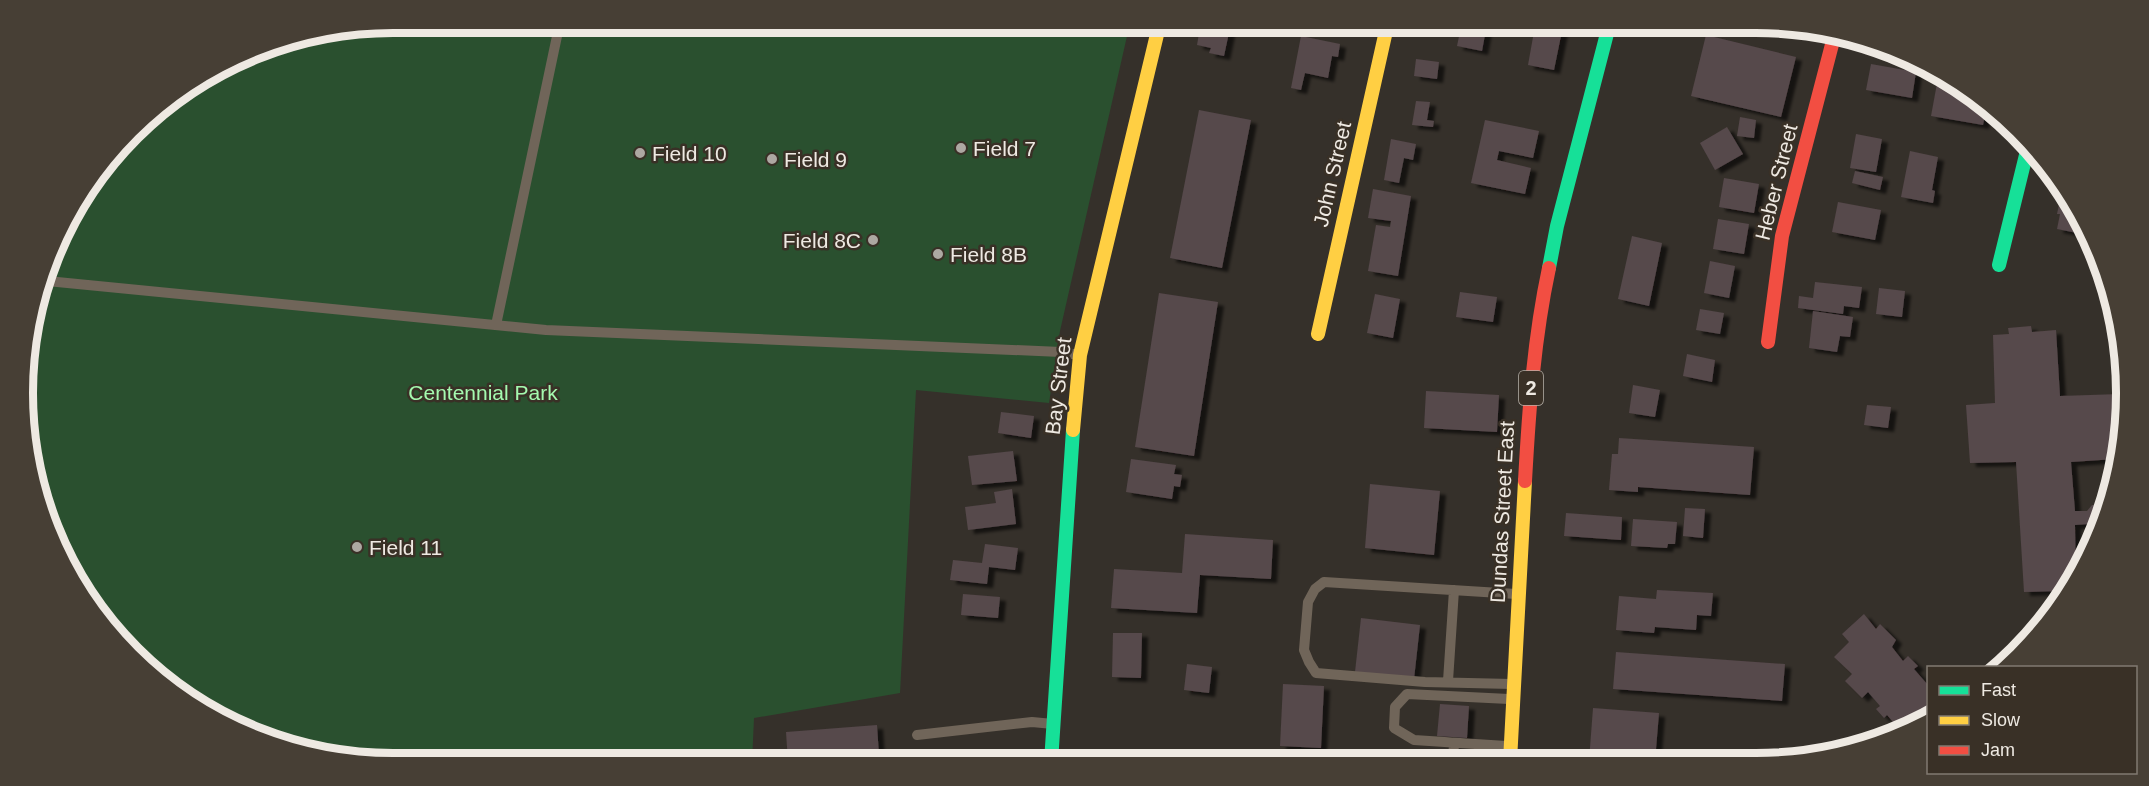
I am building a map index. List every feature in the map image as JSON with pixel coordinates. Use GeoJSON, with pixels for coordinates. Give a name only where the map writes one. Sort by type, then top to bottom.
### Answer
{"type":"FeatureCollection","features":[{"type":"Feature","properties":{"kind":"street","name":"Bay Street"},"geometry":{"type":"LineString","coordinates":[[1051,753],[1075,393],[1080,355],[1157,33]]}},
{"type":"Feature","properties":{"kind":"street","name":"John Street"},"geometry":{"type":"LineString","coordinates":[[1318,334],[1386,33]]}},
{"type":"Feature","properties":{"kind":"street","name":"Dundas Street East"},"geometry":{"type":"LineString","coordinates":[[1510,753],[1529,405],[1539,315],[1557,226],[1607,33]]}},
{"type":"Feature","properties":{"kind":"street","name":"Heber Street"},"geometry":{"type":"LineString","coordinates":[[1768,342],[1782,236],[1833,41]]}},
{"type":"Feature","properties":{"kind":"street"},"geometry":{"type":"LineString","coordinates":[[2000,265],[2026,155]]}},
{"type":"Feature","properties":{"kind":"lane"},"geometry":{"type":"LineString","coordinates":[[496,325],[558,33]]}},
{"type":"Feature","properties":{"kind":"lane"},"geometry":{"type":"LineString","coordinates":[[51,281],[558,331],[1061,352],[1080,355]]}},
{"type":"Feature","properties":{"kind":"lane"},"geometry":{"type":"LineString","coordinates":[[1514,684],[1425,682],[1316,673],[1309,663],[1305,650],[1308,602],[1315,589],[1324,582],[1519,594]]}},
{"type":"Feature","properties":{"kind":"lane"},"geometry":{"type":"LineString","coordinates":[[1448,681],[1454,590]]}},
{"type":"Feature","properties":{"kind":"lane"},"geometry":{"type":"LineString","coordinates":[[1510,747],[1414,740],[1394,728],[1395,707],[1407,694],[1513,699]]}},
{"type":"Feature","properties":{"kind":"lane"},"geometry":{"type":"LineString","coordinates":[[916,735],[1032,722],[1053,724]]}},
{"type":"Feature","properties":{"kind":"lane"},"geometry":{"type":"LineString","coordinates":[[1453,753],[1454,743]]}},
{"type":"Feature","properties":{"kind":"green space","name":"Centennial Park"},"geometry":{"type":"Polygon","coordinates":[[[393,33],[1128,33],[1060,331],[1049,403],[916,390],[900,693],[754,718],[752,753],[393,753],[346,750],[300,741],[255,726],[234,716],[174,679],[138,648],[94,593],[60,531],[40,463],[33,393],[40,323],[60,255],[94,193],[138,138],[174,107],[234,70],[255,60],[300,45],[346,36],[393,33]]]}},
{"type":"Feature","properties":{"kind":"building"},"geometry":{"type":"Polygon","coordinates":[[[1199,33],[1229,33],[1224,56],[1209,53],[1211,48],[1197,45],[1199,33]]]}},
{"type":"Feature","properties":{"kind":"building"},"geometry":{"type":"Polygon","coordinates":[[[1460,33],[1485,33],[1482,51],[1457,46],[1460,33]]]}},
{"type":"Feature","properties":{"kind":"building"},"geometry":{"type":"Polygon","coordinates":[[[1534,33],[1562,33],[1554,70],[1528,65],[1534,33]]]}},
{"type":"Feature","properties":{"kind":"building"},"geometry":{"type":"Polygon","coordinates":[[[1706,35],[1796,57],[1781,117],[1691,96],[1706,35]]]}},
{"type":"Feature","properties":{"kind":"building"},"geometry":{"type":"Polygon","coordinates":[[[1301,36],[1340,44],[1338,57],[1332,56],[1328,78],[1305,73],[1301,90],[1291,88],[1301,36]]]}},
{"type":"Feature","properties":{"kind":"building"},"geometry":{"type":"Polygon","coordinates":[[[1416,59],[1439,62],[1437,79],[1414,76],[1416,59]]]}},
{"type":"Feature","properties":{"kind":"building"},"geometry":{"type":"Polygon","coordinates":[[[1871,64],[1916,72],[1912,98],[1866,90],[1871,64]]]}},
{"type":"Feature","properties":{"kind":"building"},"geometry":{"type":"Polygon","coordinates":[[[1937,82],[1985,115],[1983,125],[1931,116],[1937,82]]]}},
{"type":"Feature","properties":{"kind":"building"},"geometry":{"type":"Polygon","coordinates":[[[1416,101],[1430,102],[1427,120],[1434,121],[1433,127],[1412,125],[1416,101]]]}},
{"type":"Feature","properties":{"kind":"building"},"geometry":{"type":"Polygon","coordinates":[[[1199,110],[1251,120],[1222,268],[1170,258],[1199,110]]]}},
{"type":"Feature","properties":{"kind":"building"},"geometry":{"type":"Polygon","coordinates":[[[1740,117],[1756,120],[1754,138],[1737,136],[1740,117]]]}},
{"type":"Feature","properties":{"kind":"building"},"geometry":{"type":"Polygon","coordinates":[[[1485,120],[1539,131],[1533,158],[1499,151],[1497,160],[1531,168],[1525,194],[1471,183],[1485,120]]]}},
{"type":"Feature","properties":{"kind":"building"},"geometry":{"type":"Polygon","coordinates":[[[1727,127],[1743,154],[1715,170],[1700,143],[1727,127]]]}},
{"type":"Feature","properties":{"kind":"building"},"geometry":{"type":"Polygon","coordinates":[[[1856,134],[1882,139],[1876,172],[1850,168],[1856,134]]]}},
{"type":"Feature","properties":{"kind":"building"},"geometry":{"type":"Polygon","coordinates":[[[1391,139],[1416,144],[1413,160],[1404,158],[1399,183],[1384,180],[1391,139]]]}},
{"type":"Feature","properties":{"kind":"building"},"geometry":{"type":"Polygon","coordinates":[[[1910,151],[1938,157],[1932,190],[1935,191],[1933,203],[1901,197],[1910,151]]]}},
{"type":"Feature","properties":{"kind":"building"},"geometry":{"type":"Polygon","coordinates":[[[1855,171],[1883,177],[1880,190],[1852,183],[1855,171]]]}},
{"type":"Feature","properties":{"kind":"building"},"geometry":{"type":"Polygon","coordinates":[[[1724,178],[1759,184],[1754,213],[1719,207],[1724,178]]]}},
{"type":"Feature","properties":{"kind":"building"},"geometry":{"type":"Polygon","coordinates":[[[1373,189],[1411,196],[1398,276],[1368,271],[1376,225],[1390,227],[1391,221],[1368,218],[1373,189]]]}},
{"type":"Feature","properties":{"kind":"building"},"geometry":{"type":"Polygon","coordinates":[[[2060,200],[2079,233],[2057,229],[2060,214],[2057,214],[2060,200]]]}},
{"type":"Feature","properties":{"kind":"building"},"geometry":{"type":"Polygon","coordinates":[[[1838,202],[1881,210],[1875,240],[1832,232],[1838,202]]]}},
{"type":"Feature","properties":{"kind":"building"},"geometry":{"type":"Polygon","coordinates":[[[1718,219],[1749,224],[1744,254],[1713,249],[1718,219]]]}},
{"type":"Feature","properties":{"kind":"building"},"geometry":{"type":"Polygon","coordinates":[[[1632,236],[1662,243],[1649,306],[1618,299],[1632,236]]]}},
{"type":"Feature","properties":{"kind":"building"},"geometry":{"type":"Polygon","coordinates":[[[1710,261],[1735,266],[1729,298],[1704,293],[1710,261]]]}},
{"type":"Feature","properties":{"kind":"building"},"geometry":{"type":"Polygon","coordinates":[[[1815,282],[1862,287],[1859,308],[1844,306],[1843,314],[1798,308],[1799,296],[1813,298],[1815,282]]]}},
{"type":"Feature","properties":{"kind":"building"},"geometry":{"type":"Polygon","coordinates":[[[1879,288],[1905,291],[1902,317],[1876,314],[1879,288]]]}},
{"type":"Feature","properties":{"kind":"building"},"geometry":{"type":"Polygon","coordinates":[[[1460,292],[1497,297],[1493,322],[1456,317],[1460,292]]]}},
{"type":"Feature","properties":{"kind":"building"},"geometry":{"type":"Polygon","coordinates":[[[1159,293],[1218,302],[1194,456],[1135,447],[1159,293]]]}},
{"type":"Feature","properties":{"kind":"building"},"geometry":{"type":"Polygon","coordinates":[[[1375,294],[1400,299],[1393,338],[1367,333],[1375,294]]]}},
{"type":"Feature","properties":{"kind":"building"},"geometry":{"type":"Polygon","coordinates":[[[1700,309],[1724,313],[1720,334],[1696,330],[1700,309]]]}},
{"type":"Feature","properties":{"kind":"building"},"geometry":{"type":"Polygon","coordinates":[[[1813,311],[1853,317],[1850,337],[1840,336],[1837,352],[1809,348],[1813,311]]]}},
{"type":"Feature","properties":{"kind":"building"},"geometry":{"type":"Polygon","coordinates":[[[2031,326],[2032,332],[2056,330],[2060,396],[2116,394],[2110,459],[2071,462],[2075,511],[2087,511],[2092,505],[2098,504],[2091,526],[2075,525],[2076,558],[2056,591],[2024,592],[2016,462],[1970,463],[1966,405],[1995,403],[1993,335],[2009,334],[2008,328],[2031,326]]]}},
{"type":"Feature","properties":{"kind":"building"},"geometry":{"type":"Polygon","coordinates":[[[1687,354],[1715,360],[1712,382],[1683,376],[1687,354]]]}},
{"type":"Feature","properties":{"kind":"building"},"geometry":{"type":"Polygon","coordinates":[[[1633,385],[1660,390],[1655,417],[1629,413],[1633,385]]]}},
{"type":"Feature","properties":{"kind":"building"},"geometry":{"type":"Polygon","coordinates":[[[1426,391],[1499,395],[1497,432],[1424,428],[1426,391]]]}},
{"type":"Feature","properties":{"kind":"building"},"geometry":{"type":"Polygon","coordinates":[[[1867,405],[1891,407],[1888,428],[1864,425],[1867,405]]]}},
{"type":"Feature","properties":{"kind":"building"},"geometry":{"type":"Polygon","coordinates":[[[1001,412],[1034,416],[1031,438],[998,433],[1001,412]]]}},
{"type":"Feature","properties":{"kind":"building"},"geometry":{"type":"Polygon","coordinates":[[[1619,438],[1754,447],[1750,495],[1638,487],[1638,492],[1609,490],[1612,454],[1618,454],[1619,438]]]}},
{"type":"Feature","properties":{"kind":"building"},"geometry":{"type":"Polygon","coordinates":[[[1013,451],[1017,481],[972,485],[968,456],[1013,451]]]}},
{"type":"Feature","properties":{"kind":"building"},"geometry":{"type":"Polygon","coordinates":[[[1131,459],[1176,465],[1174,474],[1182,475],[1180,487],[1174,486],[1172,499],[1126,492],[1131,459]]]}},
{"type":"Feature","properties":{"kind":"building"},"geometry":{"type":"Polygon","coordinates":[[[1370,484],[1440,491],[1434,555],[1365,548],[1370,484]]]}},
{"type":"Feature","properties":{"kind":"building"},"geometry":{"type":"Polygon","coordinates":[[[1012,489],[1016,524],[968,530],[965,507],[996,503],[994,492],[1012,489]]]}},
{"type":"Feature","properties":{"kind":"building"},"geometry":{"type":"Polygon","coordinates":[[[1685,508],[1705,509],[1703,538],[1683,536],[1685,508]]]}},
{"type":"Feature","properties":{"kind":"building"},"geometry":{"type":"Polygon","coordinates":[[[1566,513],[1622,517],[1621,540],[1564,536],[1566,513]]]}},
{"type":"Feature","properties":{"kind":"building"},"geometry":{"type":"Polygon","coordinates":[[[1633,519],[1677,522],[1675,544],[1668,544],[1667,548],[1631,546],[1633,519]]]}},
{"type":"Feature","properties":{"kind":"building"},"geometry":{"type":"Polygon","coordinates":[[[1185,534],[1273,540],[1271,579],[1200,575],[1197,613],[1111,608],[1114,569],[1182,573],[1185,534]]]}},
{"type":"Feature","properties":{"kind":"building"},"geometry":{"type":"Polygon","coordinates":[[[985,544],[1018,548],[1015,570],[989,567],[987,584],[950,580],[953,560],[982,563],[985,544]]]}},
{"type":"Feature","properties":{"kind":"building"},"geometry":{"type":"Polygon","coordinates":[[[1657,590],[1713,593],[1711,616],[1697,615],[1696,630],[1655,627],[1654,633],[1616,630],[1619,596],[1656,599],[1657,590]]]}},
{"type":"Feature","properties":{"kind":"building"},"geometry":{"type":"Polygon","coordinates":[[[963,594],[1000,597],[998,618],[961,615],[963,594]]]}},
{"type":"Feature","properties":{"kind":"building"},"geometry":{"type":"Polygon","coordinates":[[[1864,614],[1876,629],[1880,624],[1896,640],[1892,647],[1903,661],[1908,656],[1918,666],[1914,669],[1927,684],[1927,710],[1896,725],[1887,715],[1884,718],[1876,709],[1880,706],[1868,692],[1862,698],[1845,681],[1852,674],[1834,657],[1849,642],[1842,634],[1864,614]]]}},
{"type":"Feature","properties":{"kind":"building"},"geometry":{"type":"Polygon","coordinates":[[[1361,618],[1420,625],[1414,679],[1355,672],[1361,618]]]}},
{"type":"Feature","properties":{"kind":"building"},"geometry":{"type":"Polygon","coordinates":[[[1113,633],[1142,633],[1141,678],[1112,677],[1113,633]]]}},
{"type":"Feature","properties":{"kind":"building"},"geometry":{"type":"Polygon","coordinates":[[[1616,652],[1785,664],[1782,701],[1613,689],[1616,652]]]}},
{"type":"Feature","properties":{"kind":"building"},"geometry":{"type":"Polygon","coordinates":[[[1187,664],[1212,667],[1209,693],[1184,690],[1187,664]]]}},
{"type":"Feature","properties":{"kind":"building"},"geometry":{"type":"Polygon","coordinates":[[[1283,684],[1324,686],[1321,748],[1280,746],[1283,684]]]}},
{"type":"Feature","properties":{"kind":"building"},"geometry":{"type":"Polygon","coordinates":[[[1440,704],[1469,706],[1467,738],[1437,736],[1440,704]]]}},
{"type":"Feature","properties":{"kind":"building"},"geometry":{"type":"Polygon","coordinates":[[[1593,708],[1659,713],[1656,753],[1590,753],[1593,708]]]}},
{"type":"Feature","properties":{"kind":"building"},"geometry":{"type":"Polygon","coordinates":[[[877,725],[879,753],[787,753],[786,732],[877,725]]]}},
{"type":"Feature","properties":{"kind":"traffic: fast"},"geometry":{"type":"LineString","coordinates":[[1549,268],[1557,226],[1607,33]]}},
{"type":"Feature","properties":{"kind":"traffic: fast"},"geometry":{"type":"LineString","coordinates":[[1999,265],[2026,155]]}},
{"type":"Feature","properties":{"kind":"traffic: fast"},"geometry":{"type":"LineString","coordinates":[[1052,753],[1073,430]]}},
{"type":"Feature","properties":{"kind":"traffic: slow"},"geometry":{"type":"LineString","coordinates":[[1073,430],[1080,355],[1157,33]]}},
{"type":"Feature","properties":{"kind":"traffic: slow"},"geometry":{"type":"LineString","coordinates":[[1318,334],[1386,33]]}},
{"type":"Feature","properties":{"kind":"traffic: slow"},"geometry":{"type":"LineString","coordinates":[[1510,753],[1525,481]]}},
{"type":"Feature","properties":{"kind":"traffic: jam"},"geometry":{"type":"LineString","coordinates":[[1768,342],[1782,236],[1833,41]]}},
{"type":"Feature","properties":{"kind":"traffic: jam"},"geometry":{"type":"LineString","coordinates":[[1525,481],[1530,400],[1549,268]]}},
{"type":"Feature","properties":{"kind":"place","name":"Field 7"},"geometry":{"type":"Point","coordinates":[961,148]}},
{"type":"Feature","properties":{"kind":"place","name":"Field 10"},"geometry":{"type":"Point","coordinates":[640,153]}},
{"type":"Feature","properties":{"kind":"place","name":"Field 9"},"geometry":{"type":"Point","coordinates":[772,159]}},
{"type":"Feature","properties":{"kind":"place","name":"Field 8C"},"geometry":{"type":"Point","coordinates":[873,240]}},
{"type":"Feature","properties":{"kind":"place","name":"Field 8B"},"geometry":{"type":"Point","coordinates":[938,254]}},
{"type":"Feature","properties":{"kind":"place","name":"Field 11"},"geometry":{"type":"Point","coordinates":[357,547]}}]}
